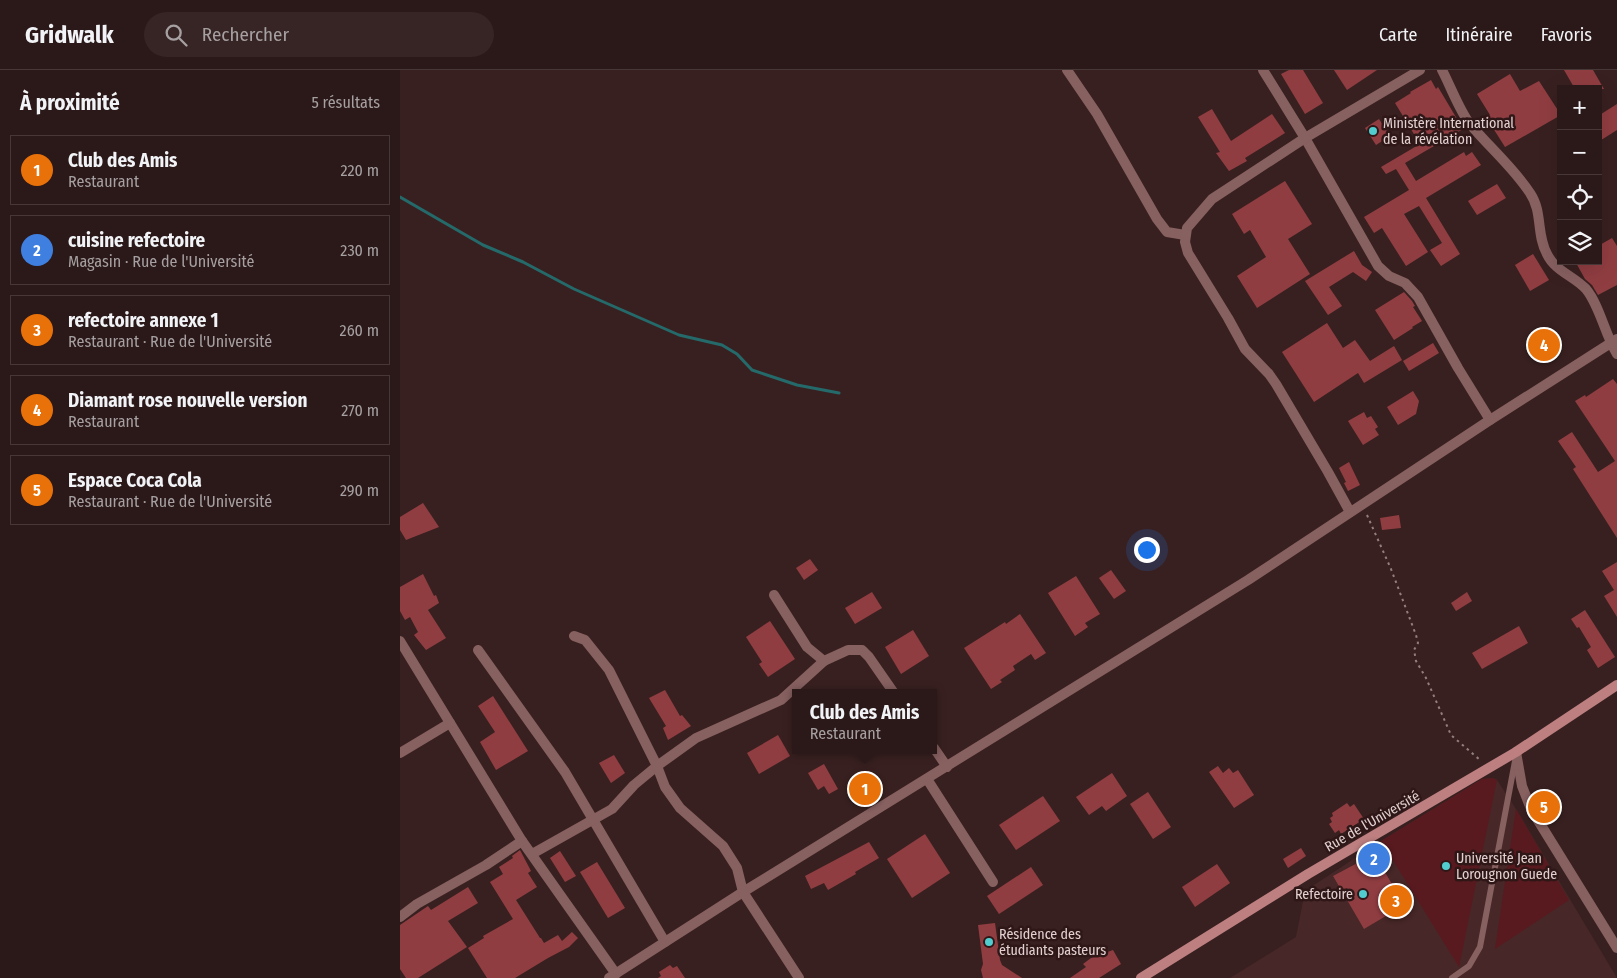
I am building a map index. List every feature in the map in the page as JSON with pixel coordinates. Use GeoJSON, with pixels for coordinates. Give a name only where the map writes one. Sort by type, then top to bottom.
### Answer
{"type":"FeatureCollection","features":[{"type":"Feature","properties":{"kind":"street"},"geometry":{"type":"LineString","coordinates":[[1067,70],[1097,114],[1157,219],[1167,232],[1185,236]]}},
{"type":"Feature","properties":{"kind":"street"},"geometry":{"type":"LineString","coordinates":[[1263,70],[1305,138],[1378,266],[1390,276],[1405,284],[1418,297],[1490,420]]}},
{"type":"Feature","properties":{"kind":"street"},"geometry":{"type":"LineString","coordinates":[[1350,512],[1270,374],[1245,349],[1188,253],[1185,236],[1187,228],[1212,199],[1305,138],[1420,70]]}},
{"type":"Feature","properties":{"kind":"street"},"geometry":{"type":"LineString","coordinates":[[1442,70],[1469,123],[1497,152],[1530,193],[1537,207],[1541,241],[1548,257],[1563,272],[1575,279],[1587,290],[1614,342],[1617,354]]}},
{"type":"Feature","properties":{"kind":"street"},"geometry":{"type":"LineString","coordinates":[[400,641],[522,841],[613,976],[743,892],[1248,580],[1490,420],[1614,342]]}},
{"type":"Feature","properties":{"kind":"street"},"geometry":{"type":"LineString","coordinates":[[774,595],[807,647],[824,661]]}},
{"type":"Feature","properties":{"kind":"street"},"geometry":{"type":"LineString","coordinates":[[574,636],[586,640],[609,670],[666,787],[680,808],[723,846],[737,868],[743,892],[799,978]]}},
{"type":"Feature","properties":{"kind":"street"},"geometry":{"type":"LineString","coordinates":[[478,650],[564,772],[666,942]]}},
{"type":"Feature","properties":{"kind":"street"},"geometry":{"type":"LineString","coordinates":[[793,689],[824,661],[848,650],[862,650],[891,689]]}},
{"type":"Feature","properties":{"kind":"street","name":"Rue de l'Université"},"geometry":{"type":"LineString","coordinates":[[1141,978],[1308,874],[1516,752],[1617,685]]}},
{"type":"Feature","properties":{"kind":"street"},"geometry":{"type":"LineString","coordinates":[[532,854],[612,809],[634,785],[696,738],[781,700],[792,690]]}},
{"type":"Feature","properties":{"kind":"street"},"geometry":{"type":"LineString","coordinates":[[400,753],[450,723]]}},
{"type":"Feature","properties":{"kind":"street"},"geometry":{"type":"LineString","coordinates":[[937,752],[947,767]]}},
{"type":"Feature","properties":{"kind":"street"},"geometry":{"type":"LineString","coordinates":[[1516,752],[1522,786],[1530,809],[1617,948]]}},
{"type":"Feature","properties":{"kind":"street"},"geometry":{"type":"LineString","coordinates":[[927,779],[993,882]]}},
{"type":"Feature","properties":{"kind":"street"},"geometry":{"type":"LineString","coordinates":[[400,917],[417,904],[486,865],[522,841]]}},
{"type":"Feature","properties":{"kind":"lane"},"geometry":{"type":"LineString","coordinates":[[1452,978],[1469,966],[1480,947],[1516,752]]}},
{"type":"Feature","properties":{"kind":"path"},"geometry":{"type":"LineString","coordinates":[[1362,504],[1392,569],[1416,635],[1418,643],[1414,650],[1416,661],[1426,678],[1451,735],[1489,768]]}},
{"type":"Feature","properties":{"kind":"shaded area","name":"Université Jean Lorougnon Guede"},"geometry":{"type":"Polygon","coordinates":[[[1493,778],[1497,780],[1516,809],[1617,978],[1230,978],[1296,937],[1305,891],[1381,841],[1482,779],[1493,778]]]}},
{"type":"Feature","properties":{"kind":"shaded area"},"geometry":{"type":"Polygon","coordinates":[[[1493,778],[1497,780],[1459,967],[1381,841],[1482,779],[1493,778]]]}},
{"type":"Feature","properties":{"kind":"shaded area"},"geometry":{"type":"Polygon","coordinates":[[[1516,809],[1569,900],[1495,949],[1516,809]]]}},
{"type":"Feature","properties":{"kind":"building"},"geometry":{"type":"Polygon","coordinates":[[[1289,70],[1303,70],[1323,103],[1305,114],[1281,74],[1289,70]]]}},
{"type":"Feature","properties":{"kind":"building"},"geometry":{"type":"Polygon","coordinates":[[[1334,70],[1377,70],[1347,90],[1334,70]]]}},
{"type":"Feature","properties":{"kind":"building"},"geometry":{"type":"Polygon","coordinates":[[[1564,70],[1593,70],[1602,85],[1573,85],[1564,70]]]}},
{"type":"Feature","properties":{"kind":"building"},"geometry":{"type":"Polygon","coordinates":[[[1510,74],[1520,91],[1539,81],[1557,109],[1557,117],[1505,147],[1486,117],[1490,115],[1477,94],[1510,74]]]}},
{"type":"Feature","properties":{"kind":"building"},"geometry":{"type":"Polygon","coordinates":[[[1431,80],[1436,89],[1438,87],[1463,129],[1405,163],[1416,181],[1464,152],[1466,156],[1472,152],[1481,165],[1426,198],[1460,254],[1441,266],[1430,250],[1442,243],[1419,206],[1404,214],[1428,252],[1406,266],[1382,228],[1374,233],[1364,217],[1409,190],[1396,169],[1386,174],[1381,167],[1420,144],[1395,103],[1431,80]]]}},
{"type":"Feature","properties":{"kind":"building"},"geometry":{"type":"Polygon","coordinates":[[[1617,104],[1617,130],[1602,139],[1602,130],[1602,113],[1617,104]]]}},
{"type":"Feature","properties":{"kind":"building"},"geometry":{"type":"Polygon","coordinates":[[[1212,109],[1231,141],[1272,114],[1285,133],[1245,158],[1247,161],[1229,171],[1216,153],[1220,152],[1198,117],[1212,109]]]}},
{"type":"Feature","properties":{"kind":"building"},"geometry":{"type":"Polygon","coordinates":[[[1379,119],[1390,136],[1376,145],[1365,128],[1379,119]]]}},
{"type":"Feature","properties":{"kind":"building"},"geometry":{"type":"Polygon","coordinates":[[[1285,181],[1312,224],[1288,239],[1310,274],[1257,308],[1237,276],[1266,257],[1250,230],[1244,234],[1232,214],[1285,181]]]}},
{"type":"Feature","properties":{"kind":"building"},"geometry":{"type":"Polygon","coordinates":[[[1497,184],[1506,198],[1477,215],[1468,201],[1497,184]]]}},
{"type":"Feature","properties":{"kind":"building"},"geometry":{"type":"Polygon","coordinates":[[[1612,238],[1617,246],[1617,285],[1598,295],[1592,285],[1585,279],[1577,265],[1602,265],[1602,244],[1612,238]]]}},
{"type":"Feature","properties":{"kind":"building"},"geometry":{"type":"Polygon","coordinates":[[[1354,251],[1362,265],[1372,272],[1366,281],[1353,272],[1329,287],[1342,306],[1328,315],[1305,281],[1354,251]]]}},
{"type":"Feature","properties":{"kind":"building"},"geometry":{"type":"Polygon","coordinates":[[[1533,254],[1549,280],[1530,291],[1515,265],[1533,254]]]}},
{"type":"Feature","properties":{"kind":"building"},"geometry":{"type":"Polygon","coordinates":[[[1404,292],[1412,301],[1415,306],[1413,307],[1422,321],[1394,340],[1375,310],[1404,292]]]}},
{"type":"Feature","properties":{"kind":"building"},"geometry":{"type":"Polygon","coordinates":[[[1327,323],[1343,348],[1355,340],[1370,361],[1394,346],[1402,360],[1364,383],[1358,373],[1314,402],[1282,352],[1327,323]]]}},
{"type":"Feature","properties":{"kind":"building"},"geometry":{"type":"Polygon","coordinates":[[[1433,343],[1439,353],[1409,371],[1403,361],[1433,343]]]}},
{"type":"Feature","properties":{"kind":"building"},"geometry":{"type":"Polygon","coordinates":[[[1613,379],[1617,384],[1617,538],[1573,469],[1576,467],[1558,441],[1572,432],[1598,472],[1615,461],[1575,401],[1585,395],[1586,397],[1613,379]]]}},
{"type":"Feature","properties":{"kind":"building"},"geometry":{"type":"Polygon","coordinates":[[[1413,391],[1419,401],[1416,414],[1398,425],[1387,407],[1413,391]]]}},
{"type":"Feature","properties":{"kind":"building"},"geometry":{"type":"Polygon","coordinates":[[[1364,412],[1367,418],[1371,416],[1378,427],[1375,429],[1379,435],[1363,445],[1348,421],[1364,412]]]}},
{"type":"Feature","properties":{"kind":"building"},"geometry":{"type":"Polygon","coordinates":[[[1349,462],[1360,485],[1348,491],[1339,468],[1349,462]]]}},
{"type":"Feature","properties":{"kind":"building"},"geometry":{"type":"Polygon","coordinates":[[[423,503],[439,527],[406,540],[400,530],[400,517],[423,503]]]}},
{"type":"Feature","properties":{"kind":"building"},"geometry":{"type":"Polygon","coordinates":[[[1399,515],[1401,528],[1382,530],[1380,518],[1399,515]]]}},
{"type":"Feature","properties":{"kind":"building"},"geometry":{"type":"Polygon","coordinates":[[[810,559],[818,570],[804,580],[796,568],[810,559]]]}},
{"type":"Feature","properties":{"kind":"building"},"geometry":{"type":"Polygon","coordinates":[[[1617,562],[1617,617],[1604,596],[1614,590],[1602,571],[1617,562]]]}},
{"type":"Feature","properties":{"kind":"building"},"geometry":{"type":"Polygon","coordinates":[[[1111,570],[1126,591],[1114,599],[1099,578],[1111,570]]]}},
{"type":"Feature","properties":{"kind":"building"},"geometry":{"type":"Polygon","coordinates":[[[423,574],[439,603],[428,610],[446,638],[426,650],[414,635],[418,632],[410,617],[405,620],[400,611],[400,587],[423,574]]]}},
{"type":"Feature","properties":{"kind":"building"},"geometry":{"type":"Polygon","coordinates":[[[1076,576],[1100,614],[1085,623],[1088,627],[1075,636],[1048,593],[1076,576]]]}},
{"type":"Feature","properties":{"kind":"building"},"geometry":{"type":"Polygon","coordinates":[[[872,592],[882,608],[855,624],[845,608],[872,592]]]}},
{"type":"Feature","properties":{"kind":"building"},"geometry":{"type":"Polygon","coordinates":[[[1467,592],[1472,601],[1456,611],[1451,603],[1467,592]]]}},
{"type":"Feature","properties":{"kind":"building"},"geometry":{"type":"Polygon","coordinates":[[[1585,610],[1615,657],[1598,668],[1587,650],[1591,647],[1579,627],[1577,628],[1571,619],[1585,610]]]}},
{"type":"Feature","properties":{"kind":"building"},"geometry":{"type":"Polygon","coordinates":[[[1020,614],[1046,653],[1035,660],[1031,654],[1013,666],[1015,670],[991,689],[964,648],[1020,614]]]}},
{"type":"Feature","properties":{"kind":"building"},"geometry":{"type":"Polygon","coordinates":[[[770,621],[795,659],[768,677],[759,664],[762,662],[746,637],[770,621]]]}},
{"type":"Feature","properties":{"kind":"building"},"geometry":{"type":"Polygon","coordinates":[[[1519,626],[1528,643],[1482,669],[1472,653],[1519,626]]]}},
{"type":"Feature","properties":{"kind":"building"},"geometry":{"type":"Polygon","coordinates":[[[913,630],[929,656],[901,674],[885,647],[913,630]]]}},
{"type":"Feature","properties":{"kind":"building"},"geometry":{"type":"Polygon","coordinates":[[[665,690],[680,716],[682,715],[691,726],[668,740],[663,728],[666,726],[649,698],[665,690]]]}},
{"type":"Feature","properties":{"kind":"building"},"geometry":{"type":"Polygon","coordinates":[[[493,696],[528,751],[496,770],[480,742],[495,732],[478,706],[493,696]]]}},
{"type":"Feature","properties":{"kind":"building"},"geometry":{"type":"Polygon","coordinates":[[[778,735],[790,756],[759,774],[747,753],[778,735]]]}},
{"type":"Feature","properties":{"kind":"building"},"geometry":{"type":"Polygon","coordinates":[[[614,755],[625,773],[611,783],[599,763],[614,755]]]}},
{"type":"Feature","properties":{"kind":"building"},"geometry":{"type":"Polygon","coordinates":[[[824,764],[838,789],[829,794],[824,786],[818,790],[808,773],[824,764]]]}},
{"type":"Feature","properties":{"kind":"building"},"geometry":{"type":"Polygon","coordinates":[[[1218,766],[1223,773],[1229,768],[1233,773],[1238,770],[1254,795],[1234,808],[1209,772],[1218,766]]]}},
{"type":"Feature","properties":{"kind":"building"},"geometry":{"type":"Polygon","coordinates":[[[1112,773],[1127,796],[1106,811],[1102,806],[1089,815],[1076,797],[1112,773]]]}},
{"type":"Feature","properties":{"kind":"building"},"geometry":{"type":"Polygon","coordinates":[[[1148,792],[1171,827],[1153,839],[1130,804],[1148,792]]]}},
{"type":"Feature","properties":{"kind":"building"},"geometry":{"type":"Polygon","coordinates":[[[1043,796],[1060,821],[1016,850],[999,825],[1043,796]]]}},
{"type":"Feature","properties":{"kind":"building"},"geometry":{"type":"Polygon","coordinates":[[[1347,803],[1350,807],[1354,804],[1364,819],[1341,834],[1339,830],[1335,833],[1329,824],[1332,822],[1330,818],[1333,816],[1332,813],[1347,803]]]}},
{"type":"Feature","properties":{"kind":"building"},"geometry":{"type":"Polygon","coordinates":[[[925,834],[950,873],[912,898],[887,859],[925,834]]]}},
{"type":"Feature","properties":{"kind":"building"},"geometry":{"type":"Polygon","coordinates":[[[869,842],[879,858],[828,890],[824,883],[811,889],[805,876],[869,842]]]}},
{"type":"Feature","properties":{"kind":"building"},"geometry":{"type":"Polygon","coordinates":[[[1301,848],[1306,856],[1288,868],[1283,859],[1301,848]]]}},
{"type":"Feature","properties":{"kind":"building"},"geometry":{"type":"Polygon","coordinates":[[[520,850],[531,871],[528,873],[537,887],[516,900],[540,938],[544,943],[558,935],[562,941],[572,932],[578,938],[569,947],[515,978],[487,978],[468,948],[484,938],[483,936],[513,919],[490,882],[503,874],[499,867],[513,858],[512,856],[520,850]]]}},
{"type":"Feature","properties":{"kind":"building"},"geometry":{"type":"Polygon","coordinates":[[[560,851],[576,876],[565,882],[550,858],[560,851]]]}},
{"type":"Feature","properties":{"kind":"building","name":"Refectoire"},"geometry":{"type":"Polygon","coordinates":[[[1380,851],[1384,859],[1379,862],[1406,904],[1364,929],[1333,876],[1380,851]]]}},
{"type":"Feature","properties":{"kind":"building"},"geometry":{"type":"Polygon","coordinates":[[[597,862],[625,908],[608,918],[580,872],[597,862]]]}},
{"type":"Feature","properties":{"kind":"building"},"geometry":{"type":"Polygon","coordinates":[[[1217,864],[1230,883],[1195,907],[1182,887],[1217,864]]]}},
{"type":"Feature","properties":{"kind":"building"},"geometry":{"type":"Polygon","coordinates":[[[1031,867],[1043,885],[999,914],[987,896],[1031,867]]]}},
{"type":"Feature","properties":{"kind":"building"},"geometry":{"type":"Polygon","coordinates":[[[468,887],[478,903],[448,921],[467,947],[418,978],[406,978],[400,969],[400,925],[428,906],[431,910],[468,887]]]}},
{"type":"Feature","properties":{"kind":"building","name":"Résidence des étudiants pasteurs"},"geometry":{"type":"Polygon","coordinates":[[[995,923],[1002,965],[1022,978],[983,978],[978,925],[995,923]]]}},
{"type":"Feature","properties":{"kind":"building"},"geometry":{"type":"Polygon","coordinates":[[[1113,950],[1121,964],[1099,978],[1070,978],[1086,967],[1083,964],[1091,958],[1113,950]]]}},
{"type":"Feature","properties":{"kind":"building"},"geometry":{"type":"Polygon","coordinates":[[[670,965],[673,968],[677,966],[685,978],[658,978],[661,976],[659,972],[670,965]]]}},
{"type":"Feature","properties":{"kind":"waterway"},"geometry":{"type":"LineString","coordinates":[[400,197],[483,245],[523,262],[574,289],[679,335],[722,345],[737,354],[752,370],[797,385],[839,393]]}},
{"type":"Feature","properties":{"kind":"place","name":"Ministère International de la révélation"},"geometry":{"type":"Point","coordinates":[1373,131]}},
{"type":"Feature","properties":{"kind":"place","name":"Diamant rose nouvelle version"},"geometry":{"type":"Point","coordinates":[1544,345]}},
{"type":"Feature","properties":{"kind":"place","name":"Club des Amis"},"geometry":{"type":"Point","coordinates":[865,789]}},
{"type":"Feature","properties":{"kind":"place","name":"Espace Coca Cola"},"geometry":{"type":"Point","coordinates":[1544,807]}},
{"type":"Feature","properties":{"kind":"place","name":"cuisine refectoire"},"geometry":{"type":"Point","coordinates":[1374,859]}},
{"type":"Feature","properties":{"kind":"place","name":"Université Jean Lorougnon Guede"},"geometry":{"type":"Point","coordinates":[1446,866]}},
{"type":"Feature","properties":{"kind":"place","name":"Refectoire"},"geometry":{"type":"Point","coordinates":[1363,894]}},
{"type":"Feature","properties":{"kind":"place","name":"refectoire annexe 1"},"geometry":{"type":"Point","coordinates":[1396,901]}},
{"type":"Feature","properties":{"kind":"place","name":"Résidence des étudiants pasteurs"},"geometry":{"type":"Point","coordinates":[989,942]}}]}
